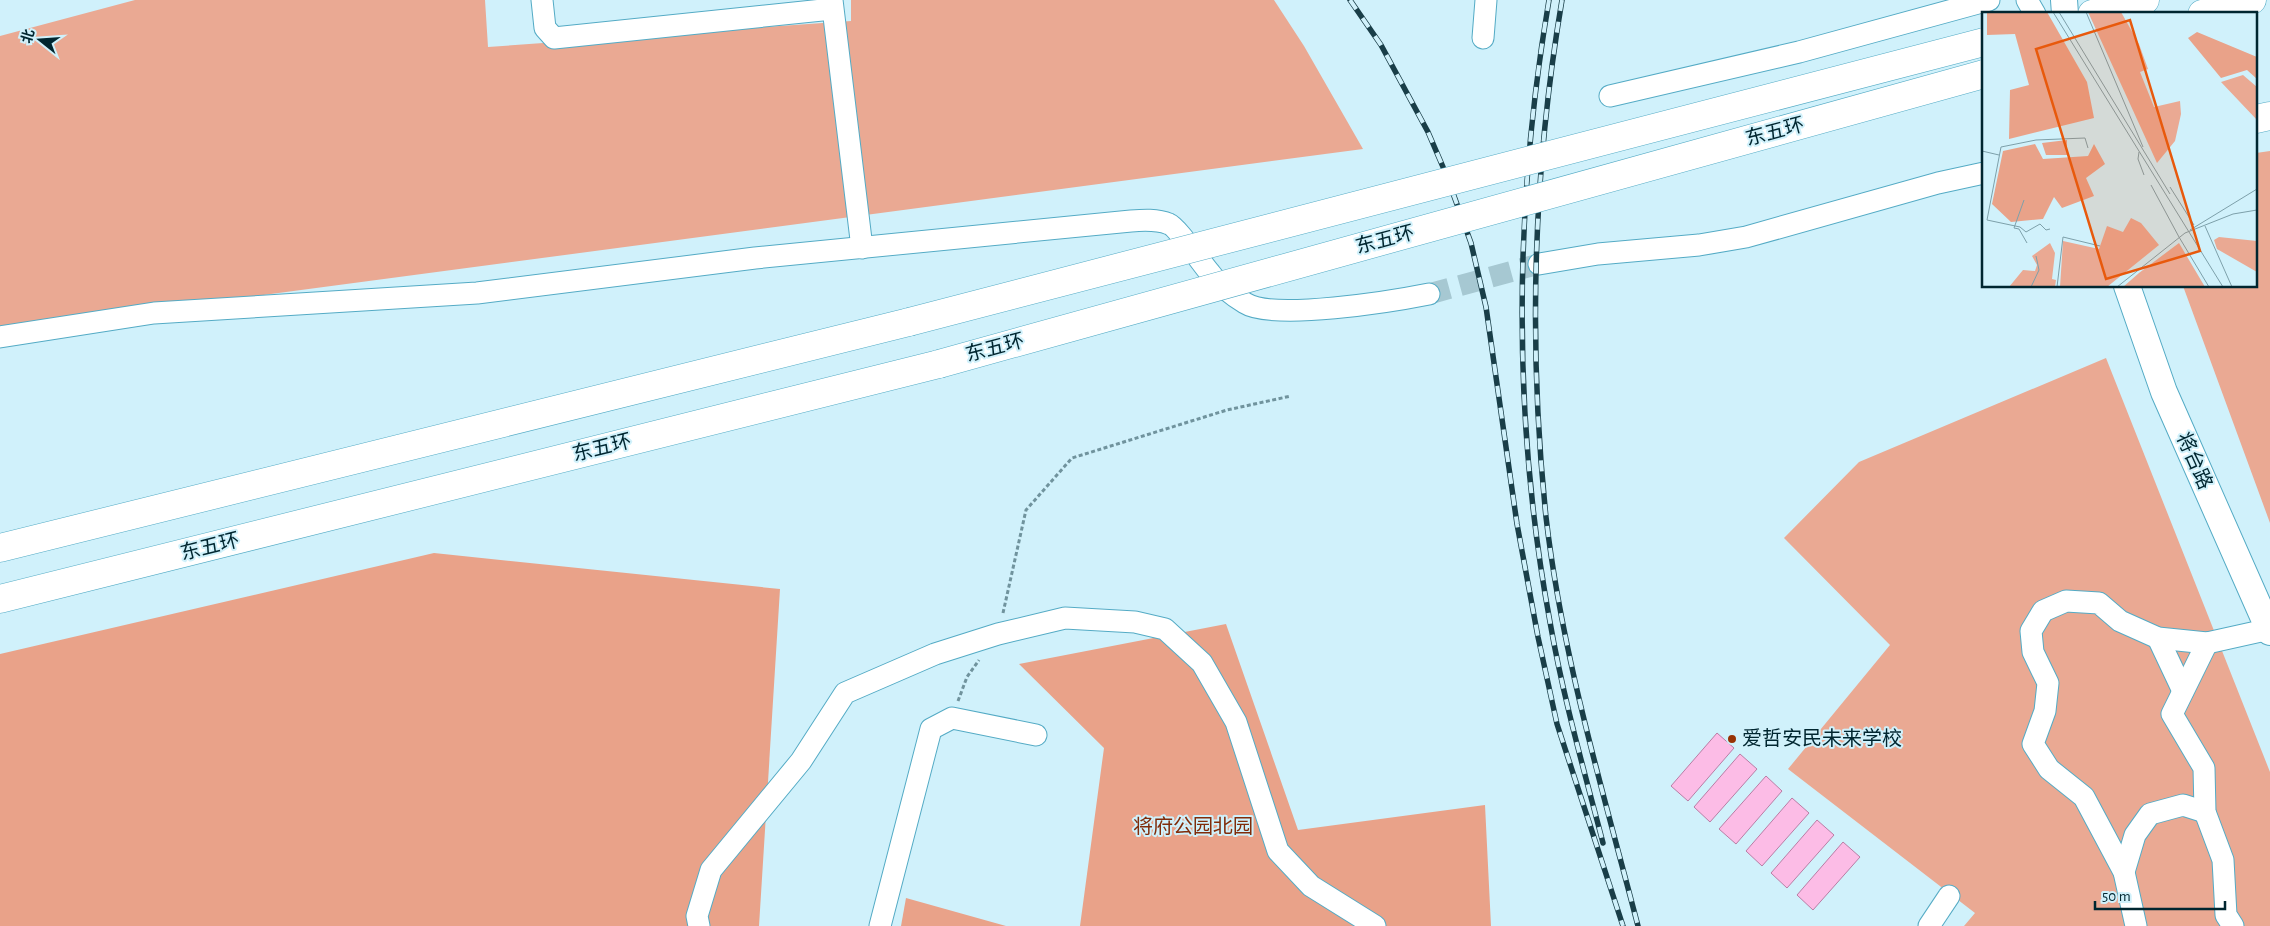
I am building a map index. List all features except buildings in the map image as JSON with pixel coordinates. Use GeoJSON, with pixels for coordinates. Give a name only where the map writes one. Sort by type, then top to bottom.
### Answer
{"type":"FeatureCollection","features":[{"type":"Feature","properties":{"kind":"highway"},"geometry":{"type":"LineString","coordinates":[[2100,12],[2145,0]]}},
{"type":"Feature","properties":{"kind":"highway"},"geometry":{"type":"LineString","coordinates":[[2209,12],[2252,0]]}},
{"type":"Feature","properties":{"kind":"highway","name":"东五环"},"geometry":{"type":"LineString","coordinates":[[0,548],[909,322],[1982,43]]}},
{"type":"Feature","properties":{"kind":"highway","name":"东五环"},"geometry":{"type":"LineString","coordinates":[[0,599],[939,364],[1982,75]]}},
{"type":"Feature","properties":{"kind":"main road","name":"将台路"},"geometry":{"type":"LineString","coordinates":[[2128,288],[2164,392],[2270,630]]}},
{"type":"Feature","properties":{"kind":"street"},"geometry":{"type":"LineString","coordinates":[[542,0],[545,28],[554,38],[832,5],[862,248]]}},
{"type":"Feature","properties":{"kind":"street"},"geometry":{"type":"LineString","coordinates":[[1483,38],[1486,0]]}},
{"type":"Feature","properties":{"kind":"street"},"geometry":{"type":"LineString","coordinates":[[1610,96],[1799,52],[1989,0]]}},
{"type":"Feature","properties":{"kind":"street"},"geometry":{"type":"LineString","coordinates":[[2027,0],[2034,12]]}},
{"type":"Feature","properties":{"kind":"street"},"geometry":{"type":"LineString","coordinates":[[1539,264],[1598,254],[1700,245],[1746,237],[1938,183],[1982,173]]}},
{"type":"Feature","properties":{"kind":"street"},"geometry":{"type":"LineString","coordinates":[[0,337],[154,313],[477,292],[745,259],[1072,226],[1152,220],[1170,224],[1212,276],[1246,304],[1268,309],[1340,308],[1386,303],[1429,294]]}},
{"type":"Feature","properties":{"kind":"street"},"geometry":{"type":"LineString","coordinates":[[2136,926],[2124,872],[2084,797],[2049,769],[2033,744],[2045,711],[2048,683],[2033,652],[2031,631],[2043,612],[2066,601],[2099,603],[2120,621],[2158,638],[2207,643],[2270,630]]}},
{"type":"Feature","properties":{"kind":"street"},"geometry":{"type":"LineString","coordinates":[[699,926],[696,916],[711,870],[801,760],[845,693],[935,654],[998,634],[1065,618],[1135,622],[1165,629],[1202,663],[1236,722],[1278,851],[1311,886],[1374,926]]}},
{"type":"Feature","properties":{"kind":"street"},"geometry":{"type":"LineString","coordinates":[[2158,638],[2183,691]]}},
{"type":"Feature","properties":{"kind":"street"},"geometry":{"type":"LineString","coordinates":[[2207,643],[2172,714],[2204,768],[2205,812],[2223,860],[2226,915],[2233,926]]}},
{"type":"Feature","properties":{"kind":"street"},"geometry":{"type":"LineString","coordinates":[[880,926],[932,729],[952,718],[1036,735]]}},
{"type":"Feature","properties":{"kind":"street"},"geometry":{"type":"LineString","coordinates":[[2124,872],[2135,835],[2150,814],[2183,805],[2205,812]]}},
{"type":"Feature","properties":{"kind":"street"},"geometry":{"type":"LineString","coordinates":[[1929,926],[1950,896]]}},
{"type":"Feature","properties":{"kind":"path"},"geometry":{"type":"LineString","coordinates":[[952,718],[967,677],[998,634],[1026,510],[1072,458],[1227,410],[1291,396]]}},
{"type":"Feature","properties":{"kind":"shaded area"},"geometry":{"type":"Polygon","coordinates":[[[135,0],[485,0],[488,47],[851,21],[851,0],[1274,0],[1304,46],[1363,149],[0,330],[0,36],[135,0]]]}},
{"type":"Feature","properties":{"kind":"shaded area"},"geometry":{"type":"Polygon","coordinates":[[[2270,151],[2270,523],[2184,288],[2258,288],[2258,153],[2270,151]]]}},
{"type":"Feature","properties":{"kind":"shaded area"},"geometry":{"type":"Polygon","coordinates":[[[2106,358],[2270,772],[2270,926],[1964,926],[1975,913],[1788,769],[1890,645],[1784,538],[1859,462],[2106,358]]]}},
{"type":"Feature","properties":{"kind":"green space"},"geometry":{"type":"Polygon","coordinates":[[[434,553],[780,589],[759,926],[0,926],[0,654],[434,553]]]}},
{"type":"Feature","properties":{"kind":"green space","name":"将府公园北园"},"geometry":{"type":"Polygon","coordinates":[[[1226,624],[1298,830],[1485,805],[1491,926],[1080,926],[1104,748],[1019,664],[1226,624]]]}},
{"type":"Feature","properties":{"kind":"green space"},"geometry":{"type":"Polygon","coordinates":[[[906,898],[1006,926],[901,926],[906,898]]]}},
{"type":"Feature","properties":{"kind":"tunnel"},"geometry":{"type":"LineString","coordinates":[[1429,294],[1539,264]]}},
{"type":"Feature","properties":{"kind":"railway"},"geometry":{"type":"LineString","coordinates":[[1350,0],[1381,45],[1428,132],[1446,174],[1471,243],[1486,307],[1517,524],[1538,637],[1557,724],[1623,926]]}},
{"type":"Feature","properties":{"kind":"railway"},"geometry":{"type":"LineString","coordinates":[[1549,0],[1537,77],[1529,155],[1522,311],[1524,389],[1529,467],[1538,545],[1550,622],[1567,706],[1603,843]]}},
{"type":"Feature","properties":{"kind":"railway"},"geometry":{"type":"LineString","coordinates":[[1562,0],[1552,64],[1539,193],[1536,322],[1540,452],[1546,517],[1562,621],[1585,723],[1638,926]]}},
{"type":"Feature","properties":{"kind":"place","name":"爱哲安民未来学校"},"geometry":{"type":"Point","coordinates":[1732,739]}}]}
